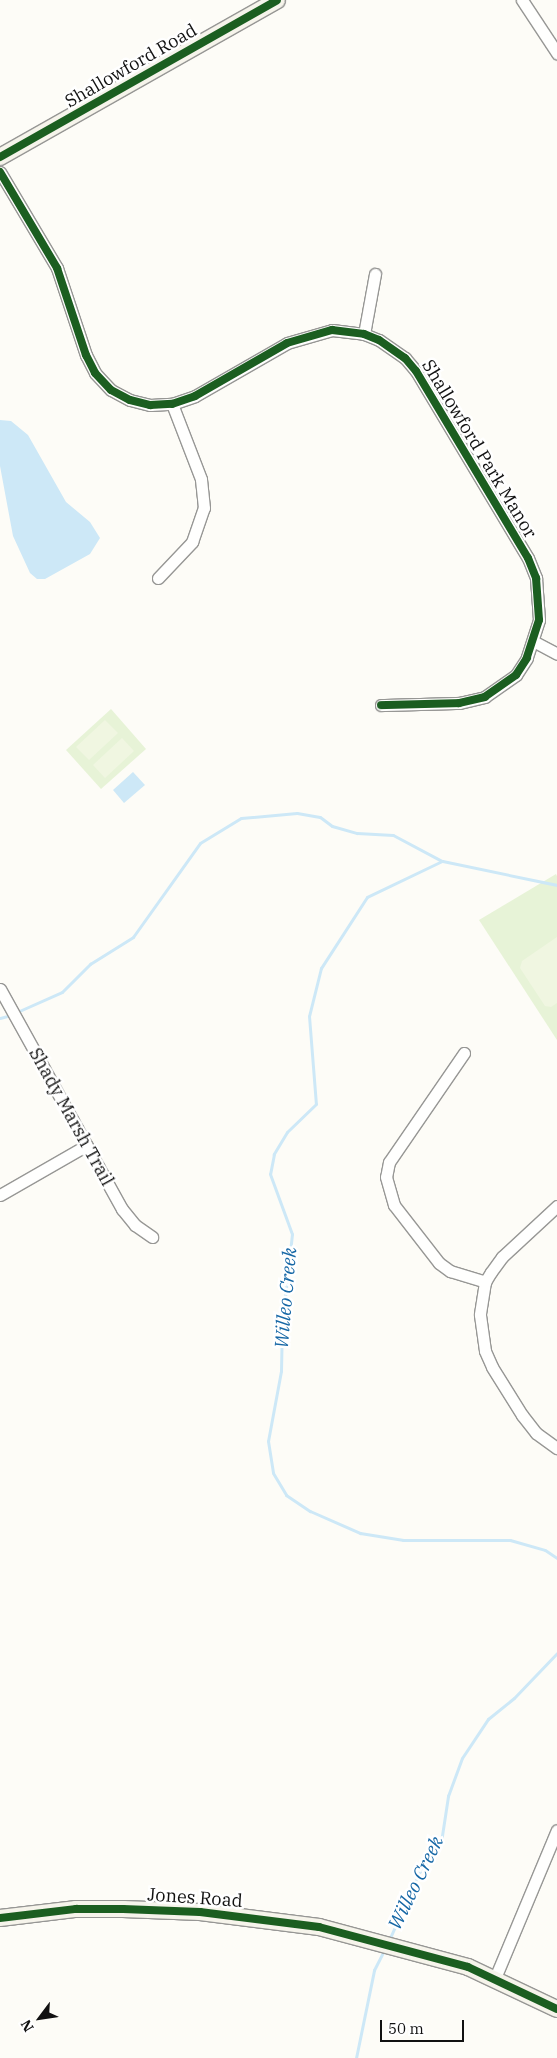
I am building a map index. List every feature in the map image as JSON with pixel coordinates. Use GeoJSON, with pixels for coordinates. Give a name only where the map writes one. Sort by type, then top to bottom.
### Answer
{"type":"FeatureCollection","features":[{"type":"Feature","properties":{"kind":"street","name":"Shallowford Road"},"geometry":{"type":"LineString","coordinates":[[0,157],[276,0]]}},
{"type":"Feature","properties":{"kind":"street"},"geometry":{"type":"LineString","coordinates":[[522,0],[557,53]]}},
{"type":"Feature","properties":{"kind":"street","name":"Shallowford Park Manor"},"geometry":{"type":"LineString","coordinates":[[0,172],[57,268],[86,356],[95,373],[111,390],[130,400],[150,405],[172,404],[194,396],[301,336],[332,330],[364,334],[392,348],[416,371],[528,558],[540,599],[533,641],[516,675],[485,697],[459,703],[381,705]]}},
{"type":"Feature","properties":{"kind":"street"},"geometry":{"type":"LineString","coordinates":[[364,334],[375,274]]}},
{"type":"Feature","properties":{"kind":"street"},"geometry":{"type":"LineString","coordinates":[[158,578],[192,542],[204,508],[201,479],[172,404]]}},
{"type":"Feature","properties":{"kind":"street"},"geometry":{"type":"LineString","coordinates":[[533,641],[557,654]]}},
{"type":"Feature","properties":{"kind":"street","name":"Shady Marsh Trail"},"geometry":{"type":"LineString","coordinates":[[0,990],[122,1209],[135,1225],[152,1237]]}},
{"type":"Feature","properties":{"kind":"street"},"geometry":{"type":"LineString","coordinates":[[464,1053],[389,1162],[386,1177],[394,1204],[439,1263],[450,1270],[485,1282]]}},
{"type":"Feature","properties":{"kind":"street"},"geometry":{"type":"LineString","coordinates":[[0,1195],[87,1146]]}},
{"type":"Feature","properties":{"kind":"street"},"geometry":{"type":"LineString","coordinates":[[557,1206],[502,1257],[485,1282],[480,1315],[481,1334],[492,1367],[522,1415],[536,1432],[557,1448]]}},
{"type":"Feature","properties":{"kind":"street"},"geometry":{"type":"LineString","coordinates":[[495,1978],[557,1830]]}},
{"type":"Feature","properties":{"kind":"street","name":"Jones Road"},"geometry":{"type":"LineString","coordinates":[[0,1918],[76,1909],[200,1912],[260,1918],[348,1933],[416,1951],[495,1978],[557,2009]]}},
{"type":"Feature","properties":{"kind":"green space"},"geometry":{"type":"Polygon","coordinates":[[[111,709],[146,749],[101,789],[66,750],[111,709]]]}},
{"type":"Feature","properties":{"kind":"green space"},"geometry":{"type":"Polygon","coordinates":[[[105,720],[118,733],[89,760],[76,747],[105,720]]]}},
{"type":"Feature","properties":{"kind":"green space"},"geometry":{"type":"Polygon","coordinates":[[[122,738],[134,751],[105,778],[93,765],[122,738]]]}},
{"type":"Feature","properties":{"kind":"green space"},"geometry":{"type":"Polygon","coordinates":[[[556,874],[557,876],[557,1040],[479,920],[556,874]]]}},
{"type":"Feature","properties":{"kind":"green space"},"geometry":{"type":"Polygon","coordinates":[[[557,937],[557,1003],[551,1007],[545,1006],[520,968],[522,961],[557,937]]]}},
{"type":"Feature","properties":{"kind":"water"},"geometry":{"type":"Polygon","coordinates":[[[0,420],[11,421],[28,435],[66,502],[90,522],[100,538],[90,554],[45,579],[37,579],[30,573],[13,536],[0,466],[0,420]]]}},
{"type":"Feature","properties":{"kind":"water"},"geometry":{"type":"Polygon","coordinates":[[[133,772],[145,785],[124,803],[113,790],[133,772]]]}},
{"type":"Feature","properties":{"kind":"waterway"},"geometry":{"type":"LineString","coordinates":[[17,1012],[62,992],[90,964],[133,937],[200,843],[241,818],[297,813],[320,817],[332,826],[357,833],[393,835],[442,861]]}},
{"type":"Feature","properties":{"kind":"waterway","name":"Willeo Creek"},"geometry":{"type":"LineString","coordinates":[[557,885],[442,861],[367,897],[321,968],[309,1016],[316,1104],[287,1132],[274,1154],[270,1174],[292,1234],[282,1323],[281,1371],[268,1441],[273,1473],[286,1495],[310,1511],[360,1533],[403,1540],[510,1540],[545,1550],[557,1558]]}},
{"type":"Feature","properties":{"kind":"waterway"},"geometry":{"type":"LineString","coordinates":[[0,1018],[11,1015]]}},
{"type":"Feature","properties":{"kind":"waterway","name":"Willeo Creek"},"geometry":{"type":"LineString","coordinates":[[389,1940],[420,1871],[441,1842],[448,1796],[462,1758],[488,1719],[514,1698],[557,1653]]}},
{"type":"Feature","properties":{"kind":"waterway","name":"Willeo Creek"},"geometry":{"type":"LineString","coordinates":[[356,2058],[374,1970],[384,1950]]}},
{"type":"Feature","properties":{"kind":"cycle path"},"geometry":{"type":"LineString","coordinates":[[0,157],[277,0]]}},
{"type":"Feature","properties":{"kind":"cycle path"},"geometry":{"type":"LineString","coordinates":[[0,172],[57,268],[86,355],[95,373],[111,390],[130,400],[150,405],[172,404],[195,396],[287,343],[332,330],[364,334],[379,340],[405,358],[416,371],[528,558],[536,578],[539,620],[527,658],[516,675],[485,697],[459,703],[381,705]]}},
{"type":"Feature","properties":{"kind":"cycle path"},"geometry":{"type":"LineString","coordinates":[[0,1918],[76,1909],[123,1909],[200,1912],[319,1927],[468,1967],[557,2009]]}}]}
